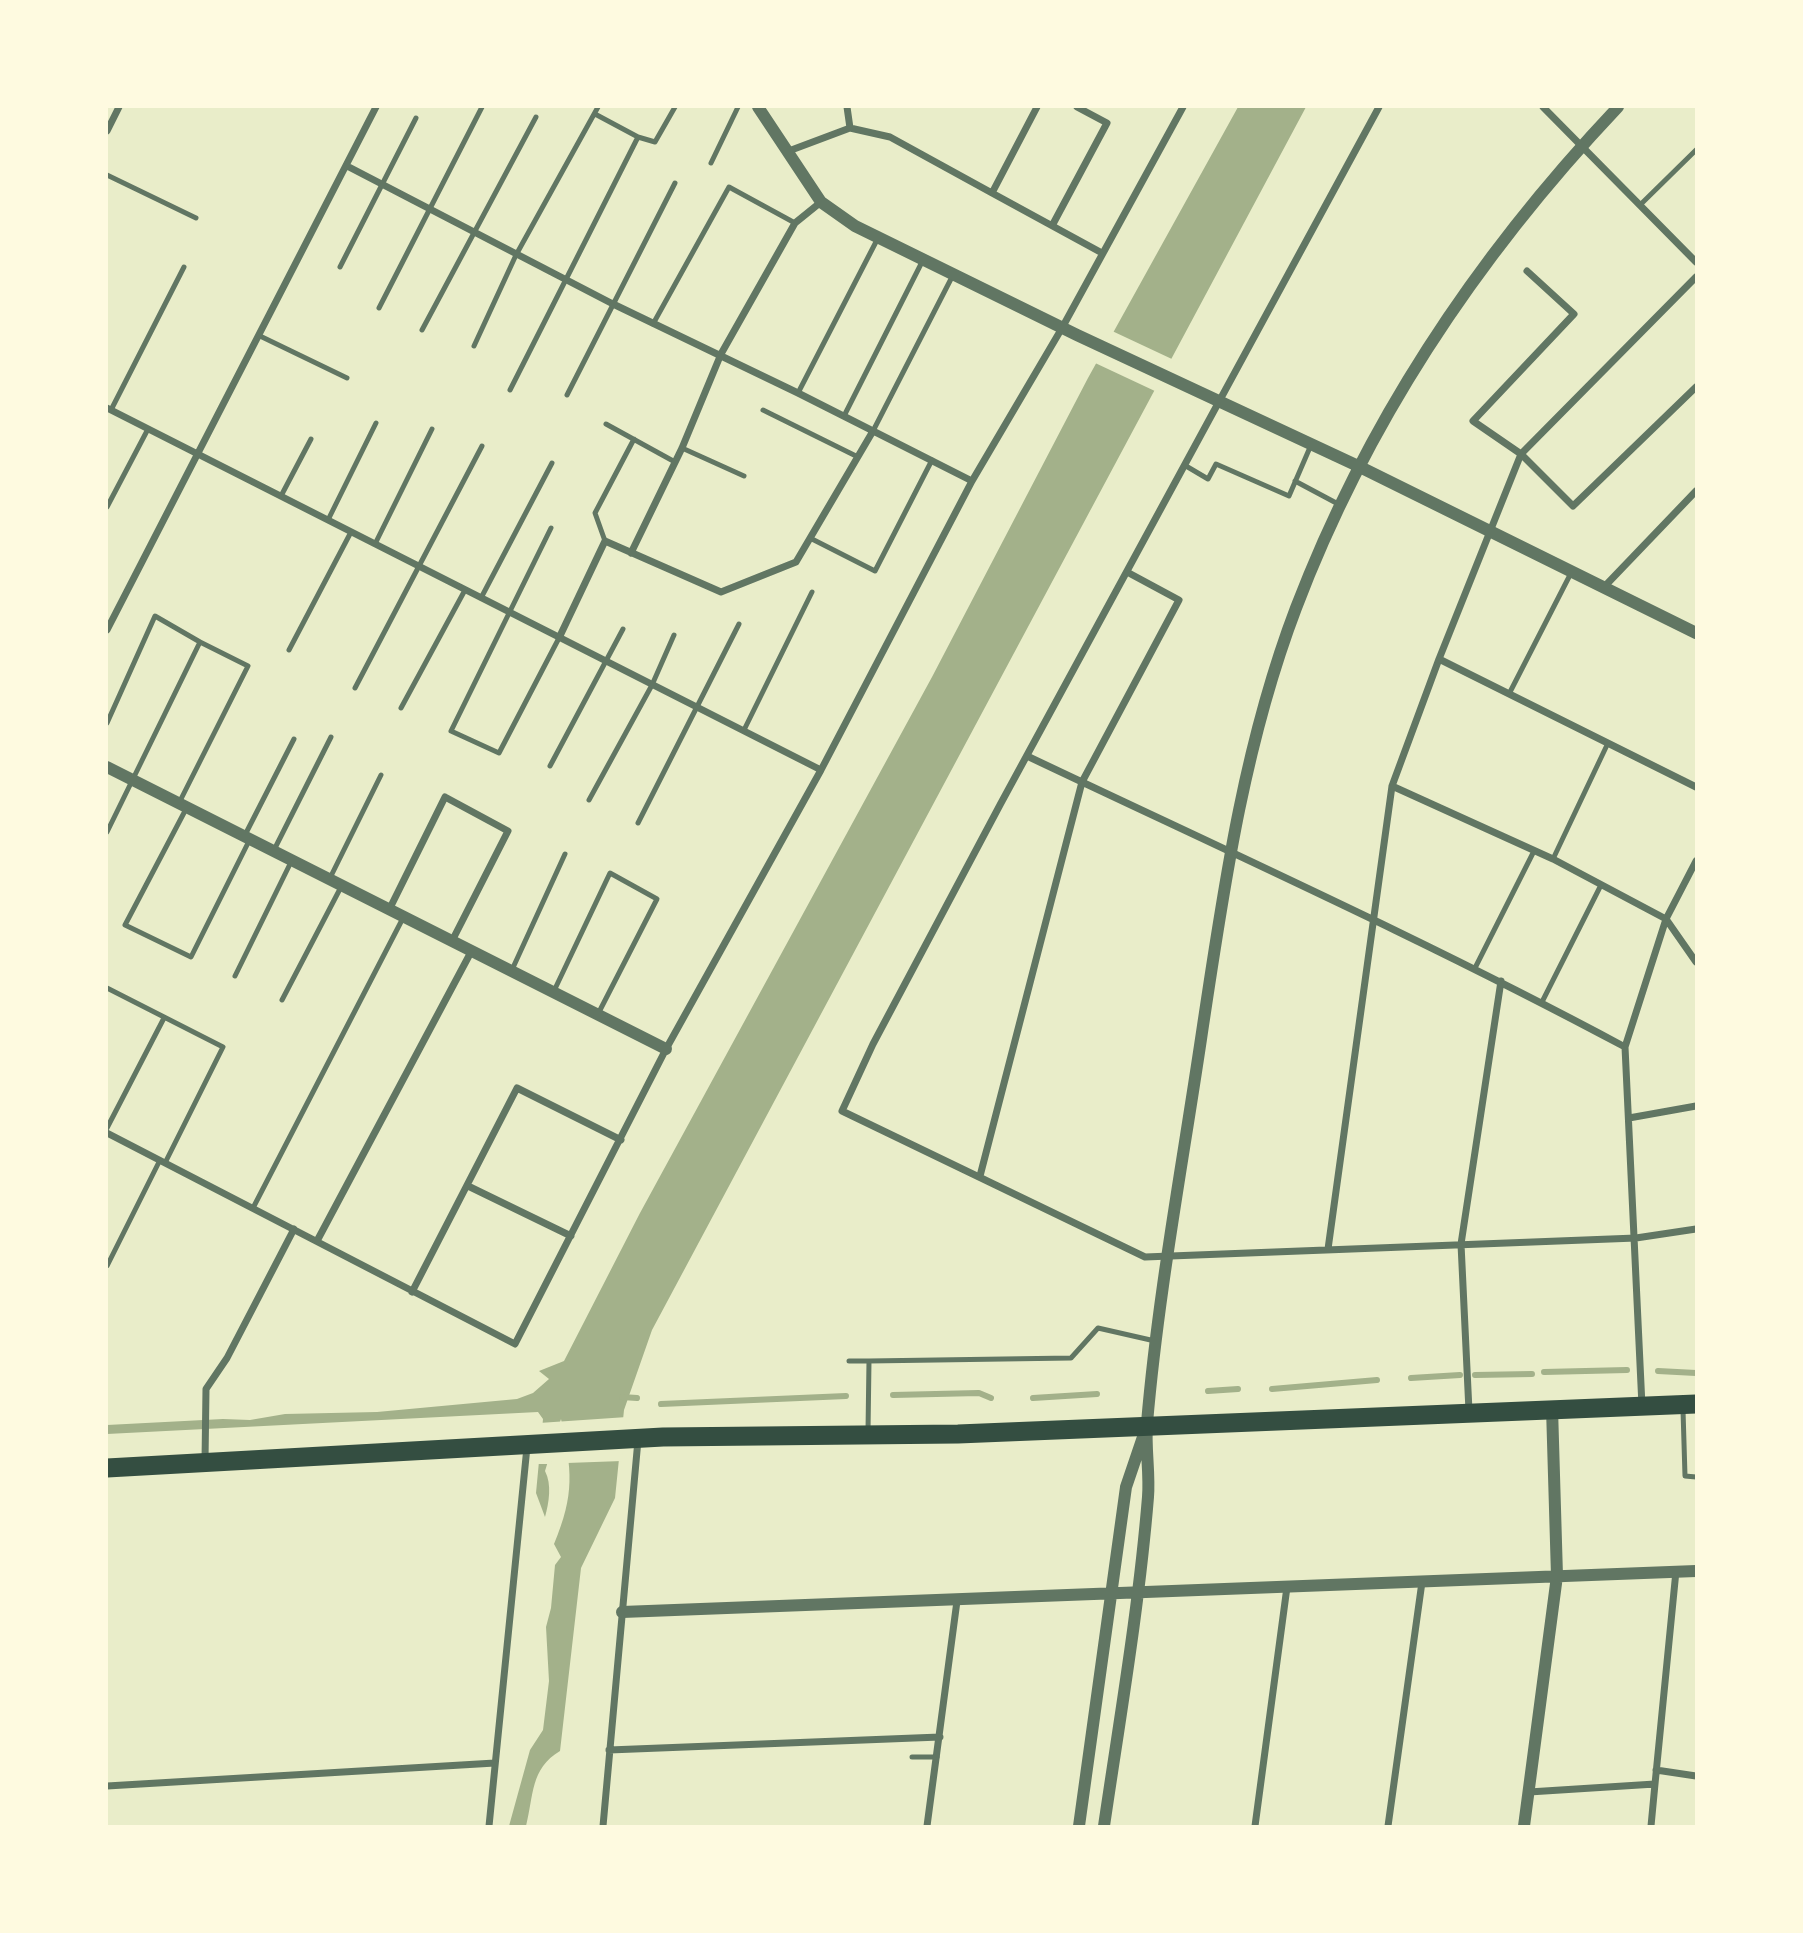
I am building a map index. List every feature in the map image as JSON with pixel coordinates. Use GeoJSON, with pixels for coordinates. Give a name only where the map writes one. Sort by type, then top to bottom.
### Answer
{"type":"FeatureCollection","features":[{"type":"Feature","properties":{"kind":"highway"},"geometry":{"type":"LineString","coordinates":[[107,1468],[634,1439],[1146,1428],[1690,1404]]}},
{"type":"Feature","properties":{"kind":"street"},"geometry":{"type":"LineString","coordinates":[[107,131],[119,107]]}},
{"type":"Feature","properties":{"kind":"street"},"geometry":{"type":"LineString","coordinates":[[107,630],[376,107]]}},
{"type":"Feature","properties":{"kind":"street"},"geometry":{"type":"LineString","coordinates":[[758,107],[785,152],[821,202],[878,238],[1062,328],[1359,466],[1696,633]]}},
{"type":"Feature","properties":{"kind":"street"},"geometry":{"type":"LineString","coordinates":[[846,107],[850,128]]}},
{"type":"Feature","properties":{"kind":"street"},"geometry":{"type":"LineString","coordinates":[[992,193],[1037,107]]}},
{"type":"Feature","properties":{"kind":"street"},"geometry":{"type":"LineString","coordinates":[[1053,224],[1107,123],[1077,107]]}},
{"type":"Feature","properties":{"kind":"street"},"geometry":{"type":"LineString","coordinates":[[107,1133],[515,1345],[666,1049],[821,770],[972,481],[1062,328],[1183,107]]}},
{"type":"Feature","properties":{"kind":"street"},"geometry":{"type":"LineString","coordinates":[[1379,107],[1027,756],[873,1044],[842,1111],[1145,1257],[1636,1238],[1696,1229]]}},
{"type":"Feature","properties":{"kind":"street"},"geometry":{"type":"LineString","coordinates":[[1543,107],[1696,262]]}},
{"type":"Feature","properties":{"kind":"street"},"geometry":{"type":"LineString","coordinates":[[1104,1826],[1149,1492],[1146,1428],[1168,1257],[1229,849],[1250,757],[1272,681],[1296,609],[1359,466],[1460,297],[1514,224],[1618,107]]}},
{"type":"Feature","properties":{"kind":"street"},"geometry":{"type":"LineString","coordinates":[[785,152],[850,128],[890,136],[1102,253]]}},
{"type":"Feature","properties":{"kind":"street"},"geometry":{"type":"LineString","coordinates":[[347,166],[611,303],[972,481]]}},
{"type":"Feature","properties":{"kind":"street"},"geometry":{"type":"LineString","coordinates":[[631,553],[682,448],[721,355],[795,223],[821,202]]}},
{"type":"Feature","properties":{"kind":"street"},"geometry":{"type":"LineString","coordinates":[[1527,271],[1574,314],[1473,421],[1521,454],[1573,506],[1696,387]]}},
{"type":"Feature","properties":{"kind":"street"},"geometry":{"type":"LineString","coordinates":[[1328,1249],[1392,786],[1439,659],[1521,454],[1696,277]]}},
{"type":"Feature","properties":{"kind":"street"},"geometry":{"type":"LineString","coordinates":[[109,409],[821,770]]}},
{"type":"Feature","properties":{"kind":"street"},"geometry":{"type":"LineString","coordinates":[[559,638],[605,541],[721,592],[796,562],[873,431]]}},
{"type":"Feature","properties":{"kind":"street"},"geometry":{"type":"LineString","coordinates":[[1605,586],[1696,491]]}},
{"type":"Feature","properties":{"kind":"street"},"geometry":{"type":"LineString","coordinates":[[980,1176],[1082,782],[1179,600],[1127,572]]}},
{"type":"Feature","properties":{"kind":"street"},"geometry":{"type":"LineString","coordinates":[[1439,659],[1696,787]]}},
{"type":"Feature","properties":{"kind":"street"},"geometry":{"type":"LineString","coordinates":[[1027,756],[1229,849],[1475,968],[1625,1046]]}},
{"type":"Feature","properties":{"kind":"street"},"geometry":{"type":"LineString","coordinates":[[107,767],[328,881],[666,1049]]}},
{"type":"Feature","properties":{"kind":"street"},"geometry":{"type":"LineString","coordinates":[[1392,786],[1553,859],[1666,919],[1696,962]]}},
{"type":"Feature","properties":{"kind":"street"},"geometry":{"type":"LineString","coordinates":[[389,911],[445,797],[508,831],[452,941]]}},
{"type":"Feature","properties":{"kind":"street"},"geometry":{"type":"LineString","coordinates":[[1642,1407],[1625,1046],[1666,919],[1696,861]]}},
{"type":"Feature","properties":{"kind":"street"},"geometry":{"type":"LineString","coordinates":[[317,1241],[471,951]]}},
{"type":"Feature","properties":{"kind":"street"},"geometry":{"type":"LineString","coordinates":[[1469,1412],[1461,1244],[1501,981]]}},
{"type":"Feature","properties":{"kind":"street"},"geometry":{"type":"LineString","coordinates":[[412,1292],[517,1088],[621,1140]]}},
{"type":"Feature","properties":{"kind":"street"},"geometry":{"type":"LineString","coordinates":[[1629,1118],[1696,1106]]}},
{"type":"Feature","properties":{"kind":"street"},"geometry":{"type":"LineString","coordinates":[[468,1186],[571,1236]]}},
{"type":"Feature","properties":{"kind":"street"},"geometry":{"type":"LineString","coordinates":[[205,1462],[206,1390],[227,1358],[294,1229]]}},
{"type":"Feature","properties":{"kind":"street"},"geometry":{"type":"LineString","coordinates":[[1524,1826],[1557,1576],[1552,1408]]}},
{"type":"Feature","properties":{"kind":"street"},"geometry":{"type":"LineString","coordinates":[[1079,1826],[1126,1487],[1146,1428]]}},
{"type":"Feature","properties":{"kind":"street"},"geometry":{"type":"LineString","coordinates":[[603,1826],[634,1439]]}},
{"type":"Feature","properties":{"kind":"street"},"geometry":{"type":"LineString","coordinates":[[489,1826],[531,1446]]}},
{"type":"Feature","properties":{"kind":"street"},"geometry":{"type":"LineString","coordinates":[[1651,1826],[1676,1570]]}},
{"type":"Feature","properties":{"kind":"street"},"geometry":{"type":"LineString","coordinates":[[622,1612],[1696,1571]]}},
{"type":"Feature","properties":{"kind":"street"},"geometry":{"type":"LineString","coordinates":[[1388,1826],[1422,1581]]}},
{"type":"Feature","properties":{"kind":"street"},"geometry":{"type":"LineString","coordinates":[[1255,1826],[1287,1587]]}},
{"type":"Feature","properties":{"kind":"street"},"geometry":{"type":"LineString","coordinates":[[926,1826],[957,1601]]}},
{"type":"Feature","properties":{"kind":"street"},"geometry":{"type":"LineString","coordinates":[[609,1750],[940,1737]]}},
{"type":"Feature","properties":{"kind":"street"},"geometry":{"type":"LineString","coordinates":[[107,1786],[495,1763]]}},
{"type":"Feature","properties":{"kind":"street"},"geometry":{"type":"LineString","coordinates":[[1656,1770],[1696,1776]]}},
{"type":"Feature","properties":{"kind":"street"},"geometry":{"type":"LineString","coordinates":[[1529,1792],[1655,1784]]}},
{"type":"Feature","properties":{"kind":"lane"},"geometry":{"type":"LineString","coordinates":[[379,307],[482,107]]}},
{"type":"Feature","properties":{"kind":"lane"},"geometry":{"type":"LineString","coordinates":[[474,346],[516,255],[598,107]]}},
{"type":"Feature","properties":{"kind":"lane"},"geometry":{"type":"LineString","coordinates":[[594,114],[638,137],[655,142],[675,107]]}},
{"type":"Feature","properties":{"kind":"lane"},"geometry":{"type":"LineString","coordinates":[[711,163],[738,107]]}},
{"type":"Feature","properties":{"kind":"lane"},"geometry":{"type":"LineString","coordinates":[[422,330],[536,117]]}},
{"type":"Feature","properties":{"kind":"lane"},"geometry":{"type":"LineString","coordinates":[[340,267],[416,118]]}},
{"type":"Feature","properties":{"kind":"lane"},"geometry":{"type":"LineString","coordinates":[[510,390],[638,137]]}},
{"type":"Feature","properties":{"kind":"lane"},"geometry":{"type":"LineString","coordinates":[[1640,205],[1696,150]]}},
{"type":"Feature","properties":{"kind":"lane"},"geometry":{"type":"LineString","coordinates":[[107,175],[196,218]]}},
{"type":"Feature","properties":{"kind":"lane"},"geometry":{"type":"LineString","coordinates":[[567,395],[611,303],[675,183]]}},
{"type":"Feature","properties":{"kind":"lane"},"geometry":{"type":"LineString","coordinates":[[653,324],[729,187],[795,223]]}},
{"type":"Feature","properties":{"kind":"lane"},"geometry":{"type":"LineString","coordinates":[[798,393],[878,238]]}},
{"type":"Feature","properties":{"kind":"lane"},"geometry":{"type":"LineString","coordinates":[[844,416],[923,260]]}},
{"type":"Feature","properties":{"kind":"lane"},"geometry":{"type":"LineString","coordinates":[[109,409],[184,267]]}},
{"type":"Feature","properties":{"kind":"lane"},"geometry":{"type":"LineString","coordinates":[[873,431],[954,275]]}},
{"type":"Feature","properties":{"kind":"lane"},"geometry":{"type":"LineString","coordinates":[[260,336],[347,378]]}},
{"type":"Feature","properties":{"kind":"lane"},"geometry":{"type":"LineString","coordinates":[[762,410],[858,457]]}},
{"type":"Feature","properties":{"kind":"lane"},"geometry":{"type":"LineString","coordinates":[[328,520],[376,423]]}},
{"type":"Feature","properties":{"kind":"lane"},"geometry":{"type":"LineString","coordinates":[[606,424],[675,462]]}},
{"type":"Feature","properties":{"kind":"lane"},"geometry":{"type":"LineString","coordinates":[[107,507],[148,429]]}},
{"type":"Feature","properties":{"kind":"lane"},"geometry":{"type":"LineString","coordinates":[[375,544],[432,429]]}},
{"type":"Feature","properties":{"kind":"lane"},"geometry":{"type":"LineString","coordinates":[[281,496],[311,439]]}},
{"type":"Feature","properties":{"kind":"lane"},"geometry":{"type":"LineString","coordinates":[[605,541],[596,513],[634,439]]}},
{"type":"Feature","properties":{"kind":"lane"},"geometry":{"type":"LineString","coordinates":[[1186,466],[1208,480],[1216,464],[1289,496],[1311,444]]}},
{"type":"Feature","properties":{"kind":"lane"},"geometry":{"type":"LineString","coordinates":[[355,688],[482,446]]}},
{"type":"Feature","properties":{"kind":"lane"},"geometry":{"type":"LineString","coordinates":[[682,448],[744,476]]}},
{"type":"Feature","properties":{"kind":"lane"},"geometry":{"type":"LineString","coordinates":[[810,538],[875,570],[932,460]]}},
{"type":"Feature","properties":{"kind":"lane"},"geometry":{"type":"LineString","coordinates":[[481,598],[552,463]]}},
{"type":"Feature","properties":{"kind":"lane"},"geometry":{"type":"LineString","coordinates":[[1295,481],[1340,505]]}},
{"type":"Feature","properties":{"kind":"lane"},"geometry":{"type":"LineString","coordinates":[[551,528],[512,613],[451,731],[499,752],[559,638]]}},
{"type":"Feature","properties":{"kind":"lane"},"geometry":{"type":"LineString","coordinates":[[289,650],[351,532]]}},
{"type":"Feature","properties":{"kind":"lane"},"geometry":{"type":"LineString","coordinates":[[1509,694],[1572,570]]}},
{"type":"Feature","properties":{"kind":"lane"},"geometry":{"type":"LineString","coordinates":[[401,708],[465,590]]}},
{"type":"Feature","properties":{"kind":"lane"},"geometry":{"type":"LineString","coordinates":[[744,730],[812,592]]}},
{"type":"Feature","properties":{"kind":"lane"},"geometry":{"type":"LineString","coordinates":[[107,723],[155,616],[248,666],[125,925],[191,957],[294,739]]}},
{"type":"Feature","properties":{"kind":"lane"},"geometry":{"type":"LineString","coordinates":[[638,823],[739,624]]}},
{"type":"Feature","properties":{"kind":"lane"},"geometry":{"type":"LineString","coordinates":[[550,766],[604,660],[623,629]]}},
{"type":"Feature","properties":{"kind":"lane"},"geometry":{"type":"LineString","coordinates":[[589,800],[652,685],[674,635]]}},
{"type":"Feature","properties":{"kind":"lane"},"geometry":{"type":"LineString","coordinates":[[107,832],[200,642]]}},
{"type":"Feature","properties":{"kind":"lane"},"geometry":{"type":"LineString","coordinates":[[273,853],[331,737]]}},
{"type":"Feature","properties":{"kind":"lane"},"geometry":{"type":"LineString","coordinates":[[1553,859],[1608,743]]}},
{"type":"Feature","properties":{"kind":"lane"},"geometry":{"type":"LineString","coordinates":[[328,881],[381,775]]}},
{"type":"Feature","properties":{"kind":"lane"},"geometry":{"type":"LineString","coordinates":[[1475,968],[1534,851]]}},
{"type":"Feature","properties":{"kind":"lane"},"geometry":{"type":"LineString","coordinates":[[511,972],[565,854]]}},
{"type":"Feature","properties":{"kind":"lane"},"geometry":{"type":"LineString","coordinates":[[234,976],[292,862]]}},
{"type":"Feature","properties":{"kind":"lane"},"geometry":{"type":"LineString","coordinates":[[553,993],[610,873],[657,899],[598,1015]]}},
{"type":"Feature","properties":{"kind":"lane"},"geometry":{"type":"LineString","coordinates":[[1542,1002],[1601,885]]}},
{"type":"Feature","properties":{"kind":"lane"},"geometry":{"type":"LineString","coordinates":[[282,1000],[341,887]]}},
{"type":"Feature","properties":{"kind":"lane"},"geometry":{"type":"LineString","coordinates":[[253,1208],[403,918]]}},
{"type":"Feature","properties":{"kind":"lane"},"geometry":{"type":"LineString","coordinates":[[107,988],[223,1046],[107,1266]]}},
{"type":"Feature","properties":{"kind":"lane"},"geometry":{"type":"LineString","coordinates":[[107,1128],[164,1018]]}},
{"type":"Feature","properties":{"kind":"lane"},"geometry":{"type":"LineString","coordinates":[[849,1361],[1071,1358],[1097,1328],[1157,1342]]}},
{"type":"Feature","properties":{"kind":"lane"},"geometry":{"type":"LineString","coordinates":[[868,1434],[869,1361]]}},
{"type":"Feature","properties":{"kind":"lane"},"geometry":{"type":"LineString","coordinates":[[1690,1404],[1685,1476],[1696,1477]]}},
{"type":"Feature","properties":{"kind":"lane"},"geometry":{"type":"LineString","coordinates":[[912,1757],[937,1756]]}},
{"type":"Feature","properties":{"kind":"shaded area"},"geometry":{"type":"Polygon","coordinates":[[[1238,107],[1306,107],[652,1330],[624,1410],[615,1498],[581,1568],[560,1751],[550,1758],[538,1774],[526,1826],[509,1826],[530,1750],[543,1730],[549,1681],[546,1627],[551,1608],[555,1565],[561,1557],[554,1544],[566,1511],[569,1482],[561,1419],[545,1471],[549,1500],[545,1517],[536,1493],[543,1419],[538,1412],[107,1434],[107,1425],[250,1420],[285,1414],[377,1412],[517,1399],[533,1393],[549,1379],[539,1371],[564,1361],[640,1213],[932,677],[1088,378],[1238,107]]]}},
{"type":"Feature","properties":{"kind":"pier"},"geometry":{"type":"Polygon","coordinates":[[[1110,330],[1174,360],[1157,392],[1093,362],[1110,330]]]}},
{"type":"Feature","properties":{"kind":"pier"},"geometry":{"type":"Polygon","coordinates":[[[627,1417],[622,1461],[567,1463],[561,1432],[551,1464],[535,1464],[539,1423],[627,1417]]]}},
{"type":"Feature","properties":{"kind":"waterway"},"geometry":{"type":"LineString","coordinates":[[1544,1372],[1627,1370]]}},
{"type":"Feature","properties":{"kind":"waterway"},"geometry":{"type":"LineString","coordinates":[[1658,1371],[1696,1373]]}},
{"type":"Feature","properties":{"kind":"waterway"},"geometry":{"type":"LineString","coordinates":[[1475,1375],[1532,1374]]}},
{"type":"Feature","properties":{"kind":"waterway"},"geometry":{"type":"LineString","coordinates":[[1411,1378],[1460,1375]]}},
{"type":"Feature","properties":{"kind":"waterway"},"geometry":{"type":"LineString","coordinates":[[1272,1389],[1377,1380]]}},
{"type":"Feature","properties":{"kind":"waterway"},"geometry":{"type":"LineString","coordinates":[[1208,1391],[1238,1389]]}},
{"type":"Feature","properties":{"kind":"waterway"},"geometry":{"type":"LineString","coordinates":[[893,1395],[979,1393],[991,1398]]}},
{"type":"Feature","properties":{"kind":"waterway"},"geometry":{"type":"LineString","coordinates":[[1033,1398],[1097,1394]]}},
{"type":"Feature","properties":{"kind":"waterway"},"geometry":{"type":"LineString","coordinates":[[661,1404],[846,1396]]}},
{"type":"Feature","properties":{"kind":"waterway"},"geometry":{"type":"LineString","coordinates":[[622,1397],[637,1398]]}}]}
